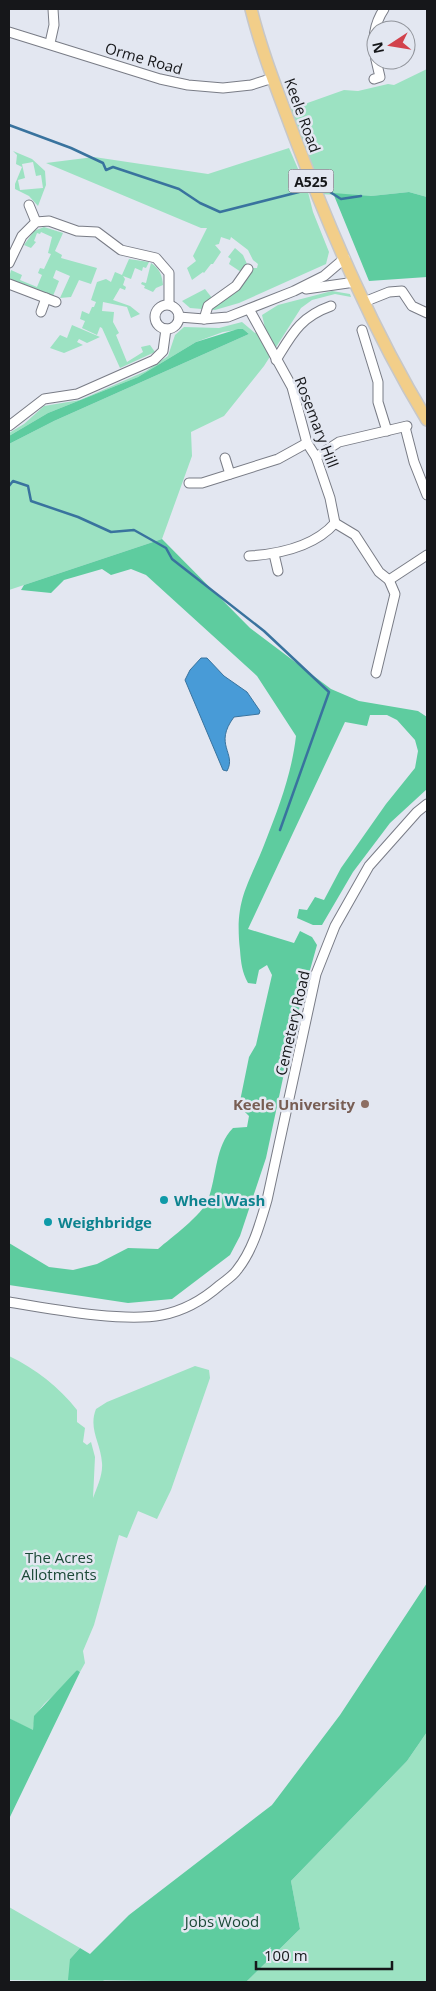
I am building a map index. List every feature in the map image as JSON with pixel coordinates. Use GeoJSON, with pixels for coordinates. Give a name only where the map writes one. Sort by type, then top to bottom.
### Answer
{"type":"FeatureCollection","features":[{"type":"Feature","properties":{"kind":"main road","name":"Keele Road"},"geometry":{"type":"LineString","coordinates":[[251,9],[258,38],[316,194],[364,302],[403,380],[427,420]]}},
{"type":"Feature","properties":{"kind":"street"},"geometry":{"type":"LineString","coordinates":[[50,43],[54,25],[53,9]]}},
{"type":"Feature","properties":{"kind":"street","name":"Orme Road"},"geometry":{"type":"LineString","coordinates":[[9,32],[50,43],[160,79],[188,85],[223,88],[251,84],[273,78]]}},
{"type":"Feature","properties":{"kind":"street"},"geometry":{"type":"LineString","coordinates":[[377,70],[377,78]]}},
{"type":"Feature","properties":{"kind":"street"},"geometry":{"type":"LineString","coordinates":[[29,205],[36,222]]}},
{"type":"Feature","properties":{"kind":"street"},"geometry":{"type":"LineString","coordinates":[[9,263],[22,236],[36,222],[49,221],[77,231],[97,232],[121,250],[156,258],[169,273],[169,304]]}},
{"type":"Feature","properties":{"kind":"street"},"geometry":{"type":"LineString","coordinates":[[179,317],[223,319],[294,292],[329,273],[345,258]]}},
{"type":"Feature","properties":{"kind":"street"},"geometry":{"type":"LineString","coordinates":[[204,319],[208,306],[236,286],[248,269]]}},
{"type":"Feature","properties":{"kind":"street"},"geometry":{"type":"LineString","coordinates":[[294,292],[355,282]]}},
{"type":"Feature","properties":{"kind":"street"},"geometry":{"type":"LineString","coordinates":[[9,284],[56,302]]}},
{"type":"Feature","properties":{"kind":"street"},"geometry":{"type":"LineString","coordinates":[[364,302],[389,292],[402,291],[412,306],[427,313]]}},
{"type":"Feature","properties":{"kind":"street"},"geometry":{"type":"LineString","coordinates":[[41,312],[46,298]]}},
{"type":"Feature","properties":{"kind":"street"},"geometry":{"type":"LineString","coordinates":[[276,360],[298,325],[314,312],[327,308],[318,300]]}},
{"type":"Feature","properties":{"kind":"street"},"geometry":{"type":"LineString","coordinates":[[169,304],[178,310],[179,317],[176,325],[166,329],[159,326],[154,315],[161,306],[169,304]]}},
{"type":"Feature","properties":{"kind":"street","name":"Rosemary Hill"},"geometry":{"type":"LineString","coordinates":[[249,309],[292,387],[307,443],[316,457],[330,498],[335,523]]}},
{"type":"Feature","properties":{"kind":"street"},"geometry":{"type":"LineString","coordinates":[[9,426],[44,399],[77,394],[154,360],[163,351],[166,329]]}},
{"type":"Feature","properties":{"kind":"street"},"geometry":{"type":"LineString","coordinates":[[362,330],[378,382],[378,402],[387,431]]}},
{"type":"Feature","properties":{"kind":"street"},"geometry":{"type":"LineString","coordinates":[[316,457],[339,442],[406,426],[414,462],[427,495]]}},
{"type":"Feature","properties":{"kind":"street"},"geometry":{"type":"LineString","coordinates":[[190,483],[202,483],[278,459],[307,443]]}},
{"type":"Feature","properties":{"kind":"street"},"geometry":{"type":"LineString","coordinates":[[225,458],[230,474]]}},
{"type":"Feature","properties":{"kind":"street"},"geometry":{"type":"LineString","coordinates":[[249,556],[274,554],[300,546],[328,531],[335,523],[355,535],[379,572],[389,580],[395,594],[376,673]]}},
{"type":"Feature","properties":{"kind":"street"},"geometry":{"type":"LineString","coordinates":[[274,554],[278,571]]}},
{"type":"Feature","properties":{"kind":"street"},"geometry":{"type":"LineString","coordinates":[[389,580],[427,555]]}},
{"type":"Feature","properties":{"kind":"street","name":"Cemetery Road"},"geometry":{"type":"LineString","coordinates":[[9,1302],[58,1311],[134,1318],[153,1317],[190,1306],[205,1298],[237,1271],[259,1228],[267,1200],[316,974],[335,926],[369,866],[417,812],[427,804]]}},
{"type":"Feature","properties":{"kind":"green space"},"geometry":{"type":"Polygon","coordinates":[[[427,69],[427,197],[409,192],[371,196],[316,194],[285,111],[344,90],[358,91],[388,84],[394,85],[427,69]]]}},
{"type":"Feature","properties":{"kind":"green space"},"geometry":{"type":"Polygon","coordinates":[[[289,148],[308,192],[313,212],[329,252],[326,264],[239,303],[215,310],[212,310],[213,306],[252,268],[257,268],[258,264],[253,260],[248,250],[231,237],[230,240],[221,237],[219,244],[215,245],[221,252],[213,264],[204,273],[192,280],[187,268],[196,261],[193,256],[207,228],[201,228],[46,163],[94,157],[208,174],[289,148]]]}},
{"type":"Feature","properties":{"kind":"green space"},"geometry":{"type":"Polygon","coordinates":[[[13,151],[32,159],[45,171],[46,185],[38,206],[29,196],[15,189],[15,184],[22,167],[16,164],[17,155],[13,151]],[[33,162],[22,164],[25,178],[18,180],[20,190],[43,188],[41,175],[36,176],[33,162]]]}},
{"type":"Feature","properties":{"kind":"green space"},"geometry":{"type":"Polygon","coordinates":[[[409,192],[427,197],[427,277],[369,281],[333,193],[371,196],[409,192]]]}},
{"type":"Feature","properties":{"kind":"green space"},"geometry":{"type":"Polygon","coordinates":[[[44,227],[63,233],[55,251],[62,255],[61,258],[97,268],[91,284],[79,280],[71,297],[60,298],[70,276],[56,270],[53,278],[59,281],[53,296],[22,284],[16,284],[9,278],[11,270],[22,275],[20,280],[37,287],[42,275],[38,273],[40,268],[44,269],[51,254],[48,253],[52,237],[41,232],[40,234],[37,233],[34,241],[36,242],[31,248],[24,245],[34,231],[44,227]]]}},
{"type":"Feature","properties":{"kind":"green space"},"geometry":{"type":"Polygon","coordinates":[[[235,248],[243,255],[247,264],[241,272],[229,264],[231,259],[228,257],[235,248]]]}},
{"type":"Feature","properties":{"kind":"green space"},"geometry":{"type":"Polygon","coordinates":[[[129,259],[149,262],[146,268],[143,267],[142,271],[135,268],[131,279],[123,276],[125,279],[123,285],[126,287],[125,290],[120,288],[113,300],[130,306],[140,314],[131,318],[127,307],[103,302],[102,311],[114,312],[113,322],[119,333],[116,335],[127,362],[143,352],[141,347],[150,345],[155,352],[120,368],[102,328],[100,327],[97,335],[82,328],[85,321],[80,319],[82,311],[89,314],[92,307],[94,307],[96,302],[91,300],[97,282],[106,279],[111,282],[115,272],[122,275],[129,259]]]}},
{"type":"Feature","properties":{"kind":"green space"},"geometry":{"type":"Polygon","coordinates":[[[151,263],[160,272],[163,285],[156,288],[153,292],[144,288],[145,286],[141,284],[142,282],[146,283],[151,263]]]}},
{"type":"Feature","properties":{"kind":"green space"},"geometry":{"type":"Polygon","coordinates":[[[205,289],[212,298],[202,309],[190,308],[182,301],[205,289]]]}},
{"type":"Feature","properties":{"kind":"green space"},"geometry":{"type":"Polygon","coordinates":[[[332,291],[350,294],[351,297],[335,294],[312,300],[301,308],[264,366],[224,416],[191,432],[192,456],[162,539],[9,590],[9,444],[54,421],[249,334],[243,329],[223,332],[196,342],[138,377],[48,413],[9,436],[9,433],[24,424],[44,406],[80,400],[146,371],[168,356],[175,335],[184,327],[219,328],[242,322],[255,333],[265,328],[262,315],[278,305],[332,291]]]}},
{"type":"Feature","properties":{"kind":"green space"},"geometry":{"type":"Polygon","coordinates":[[[72,325],[100,337],[87,343],[79,339],[77,342],[83,345],[64,353],[50,348],[60,335],[67,338],[72,325]]]}},
{"type":"Feature","properties":{"kind":"green space"},"geometry":{"type":"Polygon","coordinates":[[[243,329],[249,334],[54,421],[9,444],[9,436],[48,413],[138,377],[196,342],[243,329]]]}},
{"type":"Feature","properties":{"kind":"green space"},"geometry":{"type":"Polygon","coordinates":[[[162,539],[250,628],[331,689],[359,701],[418,711],[427,717],[427,789],[390,823],[353,872],[322,925],[313,925],[297,918],[299,909],[307,910],[315,897],[324,900],[341,868],[386,804],[415,768],[418,751],[415,740],[397,720],[387,715],[370,715],[367,726],[345,722],[248,929],[294,943],[300,931],[312,937],[317,945],[293,1031],[266,1158],[240,1236],[230,1255],[172,1299],[128,1303],[9,1285],[9,1243],[49,1267],[73,1270],[97,1264],[128,1248],[158,1249],[193,1219],[208,1200],[220,1152],[227,1135],[233,1128],[247,1127],[249,1116],[239,1106],[249,1057],[256,1045],[272,975],[267,965],[259,970],[256,984],[248,983],[241,959],[239,917],[244,892],[271,828],[284,789],[296,736],[257,676],[146,575],[131,569],[111,575],[102,569],[64,580],[51,593],[21,590],[24,585],[162,539]]]}},
{"type":"Feature","properties":{"kind":"green space","name":"The Acres Allotments"},"geometry":{"type":"Polygon","coordinates":[[[9,1356],[46,1379],[77,1410],[77,1422],[85,1428],[83,1442],[87,1445],[91,1442],[95,1457],[93,1498],[102,1472],[101,1456],[93,1423],[96,1409],[107,1402],[195,1366],[209,1370],[210,1378],[171,1490],[157,1519],[138,1511],[127,1538],[119,1535],[94,1625],[83,1651],[85,1663],[80,1672],[77,1670],[71,1679],[44,1704],[35,1720],[33,1731],[9,1718],[9,1356]]]}},
{"type":"Feature","properties":{"kind":"green space","name":"Jobs Wood"},"geometry":{"type":"Polygon","coordinates":[[[427,1583],[427,1732],[407,1761],[291,1881],[300,1929],[246,1982],[68,1980],[70,1959],[80,1948],[90,1954],[129,1915],[272,1805],[340,1715],[427,1583]]]}},
{"type":"Feature","properties":{"kind":"green space"},"geometry":{"type":"Polygon","coordinates":[[[77,1670],[80,1672],[9,1819],[9,1718],[33,1730],[34,1716],[77,1670]]]}},
{"type":"Feature","properties":{"kind":"green space"},"geometry":{"type":"Polygon","coordinates":[[[427,1732],[427,1982],[246,1982],[300,1929],[291,1881],[407,1761],[427,1732]]]}},
{"type":"Feature","properties":{"kind":"green space"},"geometry":{"type":"Polygon","coordinates":[[[9,1907],[80,1948],[70,1959],[106,1982],[9,1980],[9,1907]]]}},
{"type":"Feature","properties":{"kind":"water"},"geometry":{"type":"Polygon","coordinates":[[[201,658],[207,658],[224,676],[247,692],[260,711],[259,714],[234,717],[228,727],[225,735],[229,759],[227,771],[223,770],[185,680],[190,670],[201,658]]]}},
{"type":"Feature","properties":{"kind":"waterway"},"geometry":{"type":"LineString","coordinates":[[9,125],[71,148],[103,163],[106,170],[113,167],[179,189],[200,203],[220,212],[299,192]]}},
{"type":"Feature","properties":{"kind":"waterway"},"geometry":{"type":"LineString","coordinates":[[319,185],[341,199],[361,196]]}},
{"type":"Feature","properties":{"kind":"waterway"},"geometry":{"type":"LineString","coordinates":[[9,486],[13,481],[28,486],[31,501],[78,517],[111,532],[134,530],[166,548],[172,559],[264,631],[329,692],[280,830]]}},
{"type":"Feature","properties":{"kind":"place","name":"Keele University"},"geometry":{"type":"Point","coordinates":[365,1104]}},
{"type":"Feature","properties":{"kind":"place","name":"Wheel Wash"},"geometry":{"type":"Point","coordinates":[164,1200]}},
{"type":"Feature","properties":{"kind":"place","name":"Weighbridge"},"geometry":{"type":"Point","coordinates":[48,1222]}}]}
